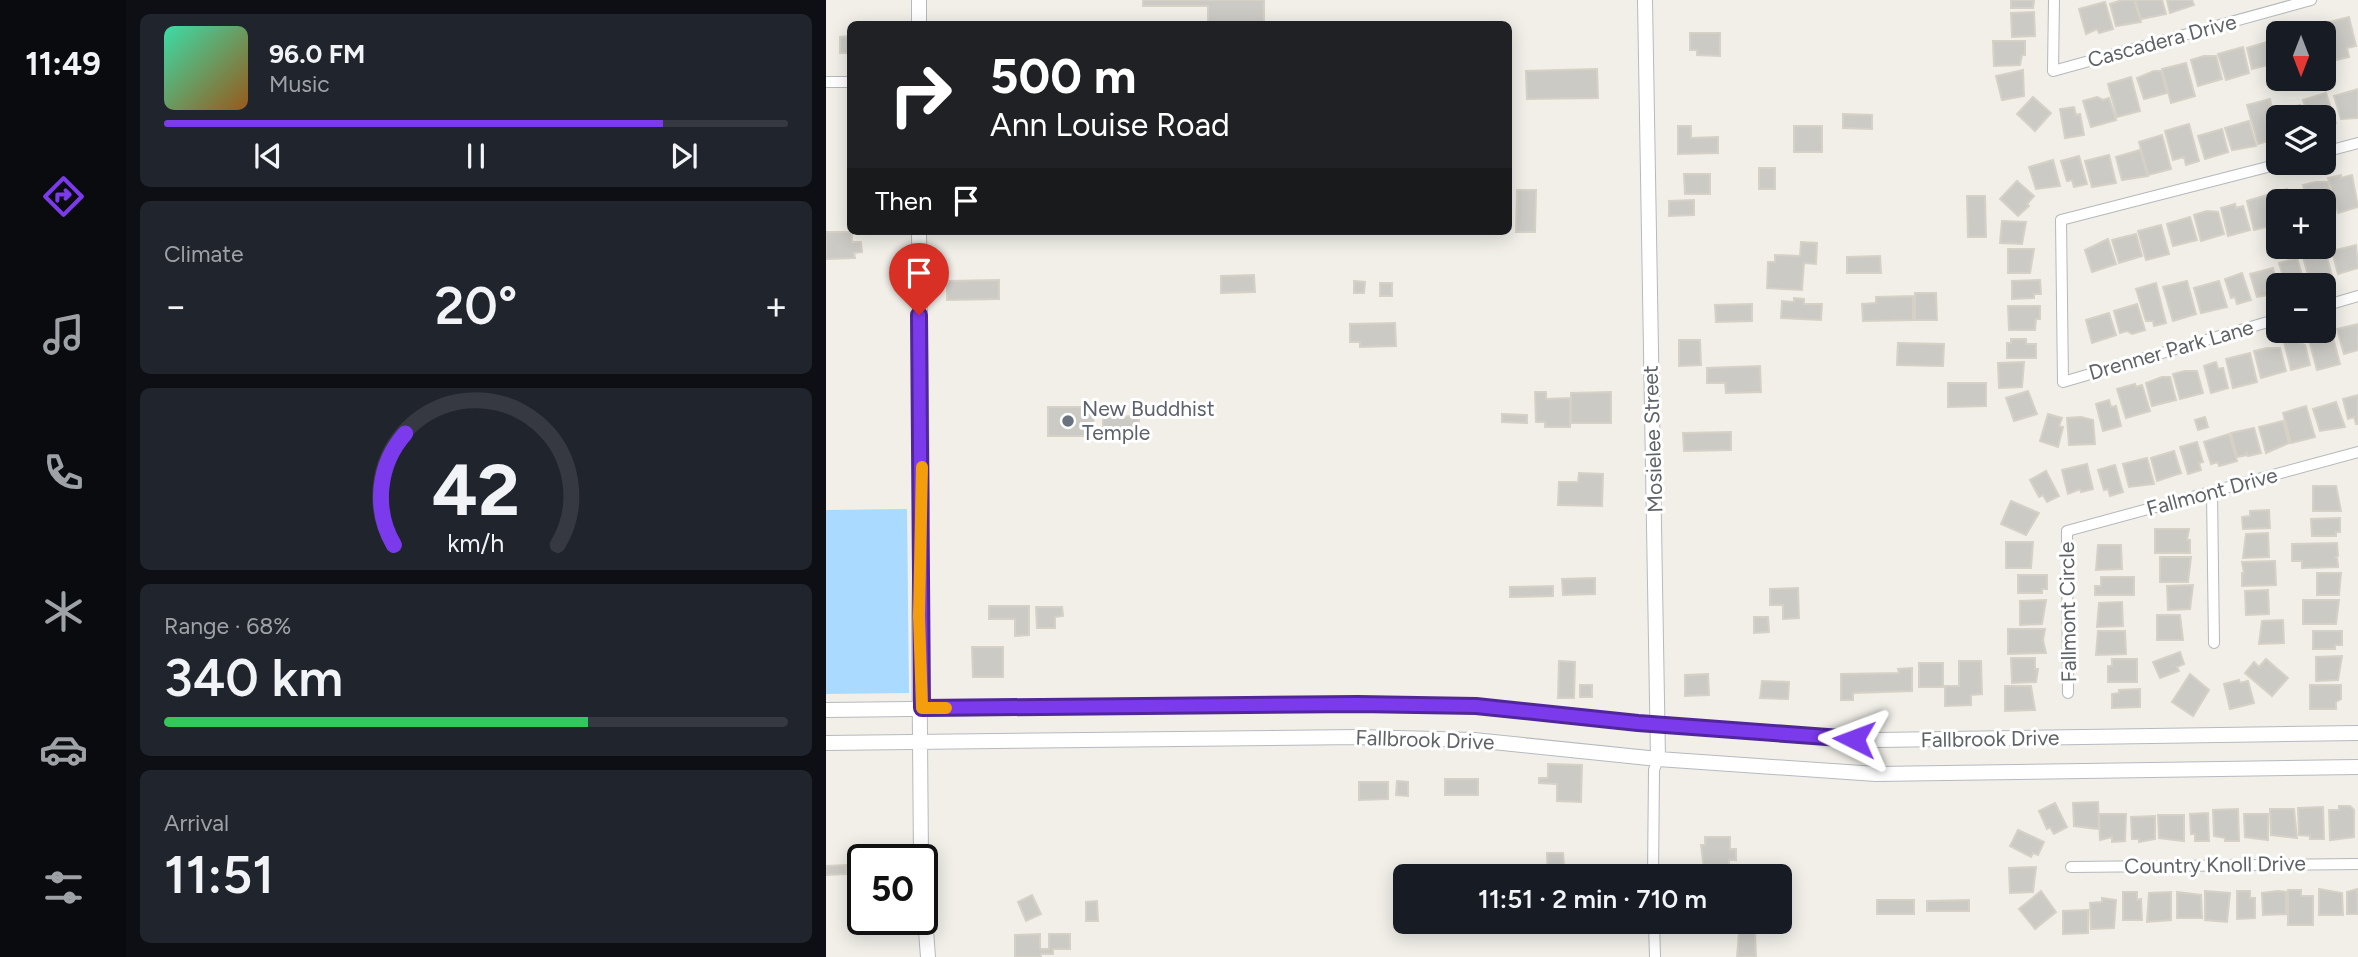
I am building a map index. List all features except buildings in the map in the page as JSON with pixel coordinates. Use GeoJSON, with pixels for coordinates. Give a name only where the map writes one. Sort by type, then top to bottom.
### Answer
{"type":"FeatureCollection","features":[{"type":"Feature","properties":{"kind":"main road"},"geometry":{"type":"LineString","coordinates":[[919,0],[919,21]]}},
{"type":"Feature","properties":{"kind":"main road","name":"Mosielee Street"},"geometry":{"type":"LineString","coordinates":[[1645,0],[1658,759]]}},
{"type":"Feature","properties":{"kind":"main road"},"geometry":{"type":"LineString","coordinates":[[919,235],[921,844]]}},
{"type":"Feature","properties":{"kind":"main road","name":"Fallbrook Drive"},"geometry":{"type":"LineString","coordinates":[[826,710],[1358,704],[1476,706],[1658,725],[1877,740],[2358,733]]}},
{"type":"Feature","properties":{"kind":"main road","name":"Fallbrook Drive"},"geometry":{"type":"LineString","coordinates":[[826,743],[1358,737],[1474,740],[1658,759],[1876,774],[2358,767]]}},
{"type":"Feature","properties":{"kind":"main road"},"geometry":{"type":"LineString","coordinates":[[926,935],[928,957]]}},
{"type":"Feature","properties":{"kind":"street","name":"Cascadera Drive"},"geometry":{"type":"LineString","coordinates":[[2054,0],[2053,71],[2311,0]]}},
{"type":"Feature","properties":{"kind":"street"},"geometry":{"type":"LineString","coordinates":[[826,82],[847,82]]}},
{"type":"Feature","properties":{"kind":"street"},"geometry":{"type":"LineString","coordinates":[[2336,149],[2358,143]]}},
{"type":"Feature","properties":{"kind":"street","name":"Drenner Park Lane"},"geometry":{"type":"LineString","coordinates":[[2266,167],[2061,219],[2063,382],[2266,323]]}},
{"type":"Feature","properties":{"kind":"street"},"geometry":{"type":"LineString","coordinates":[[2336,302],[2358,296]]}},
{"type":"Feature","properties":{"kind":"street","name":"Fallmont Drive"},"geometry":{"type":"LineString","coordinates":[[2067,531],[2358,452]]}},
{"type":"Feature","properties":{"kind":"street"},"geometry":{"type":"LineString","coordinates":[[2212,492],[2214,643]]}},
{"type":"Feature","properties":{"kind":"street","name":"Fallmont Circle"},"geometry":{"type":"LineString","coordinates":[[2067,531],[2068,694]]}},
{"type":"Feature","properties":{"kind":"street","name":"Mosielee Street"},"geometry":{"type":"LineString","coordinates":[[1653,864],[1654,770],[1658,759]]}},
{"type":"Feature","properties":{"kind":"street","name":"Country Knoll Drive"},"geometry":{"type":"LineString","coordinates":[[2071,867],[2358,864]]}},
{"type":"Feature","properties":{"kind":"street"},"geometry":{"type":"LineString","coordinates":[[1654,934],[1655,957]]}},
{"type":"Feature","properties":{"kind":"water"},"geometry":{"type":"Polygon","coordinates":[[[907,509],[909,693],[826,694],[826,510],[907,509]]]}},
{"type":"Feature","properties":{"kind":"slow traffic"},"geometry":{"type":"LineString","coordinates":[[922,467],[919,616],[922,708],[946,708]]}},
{"type":"Feature","properties":{"kind":"place","name":"New Buddhist Temple"},"geometry":{"type":"Point","coordinates":[1068,421]}},
{"type":"Feature","properties":{"kind":"route"},"geometry":{"type":"LineString","coordinates":[[919,315],[922,502],[919,616],[922,708],[1358,704],[1476,706],[1786,736],[1854,739]]}}]}
